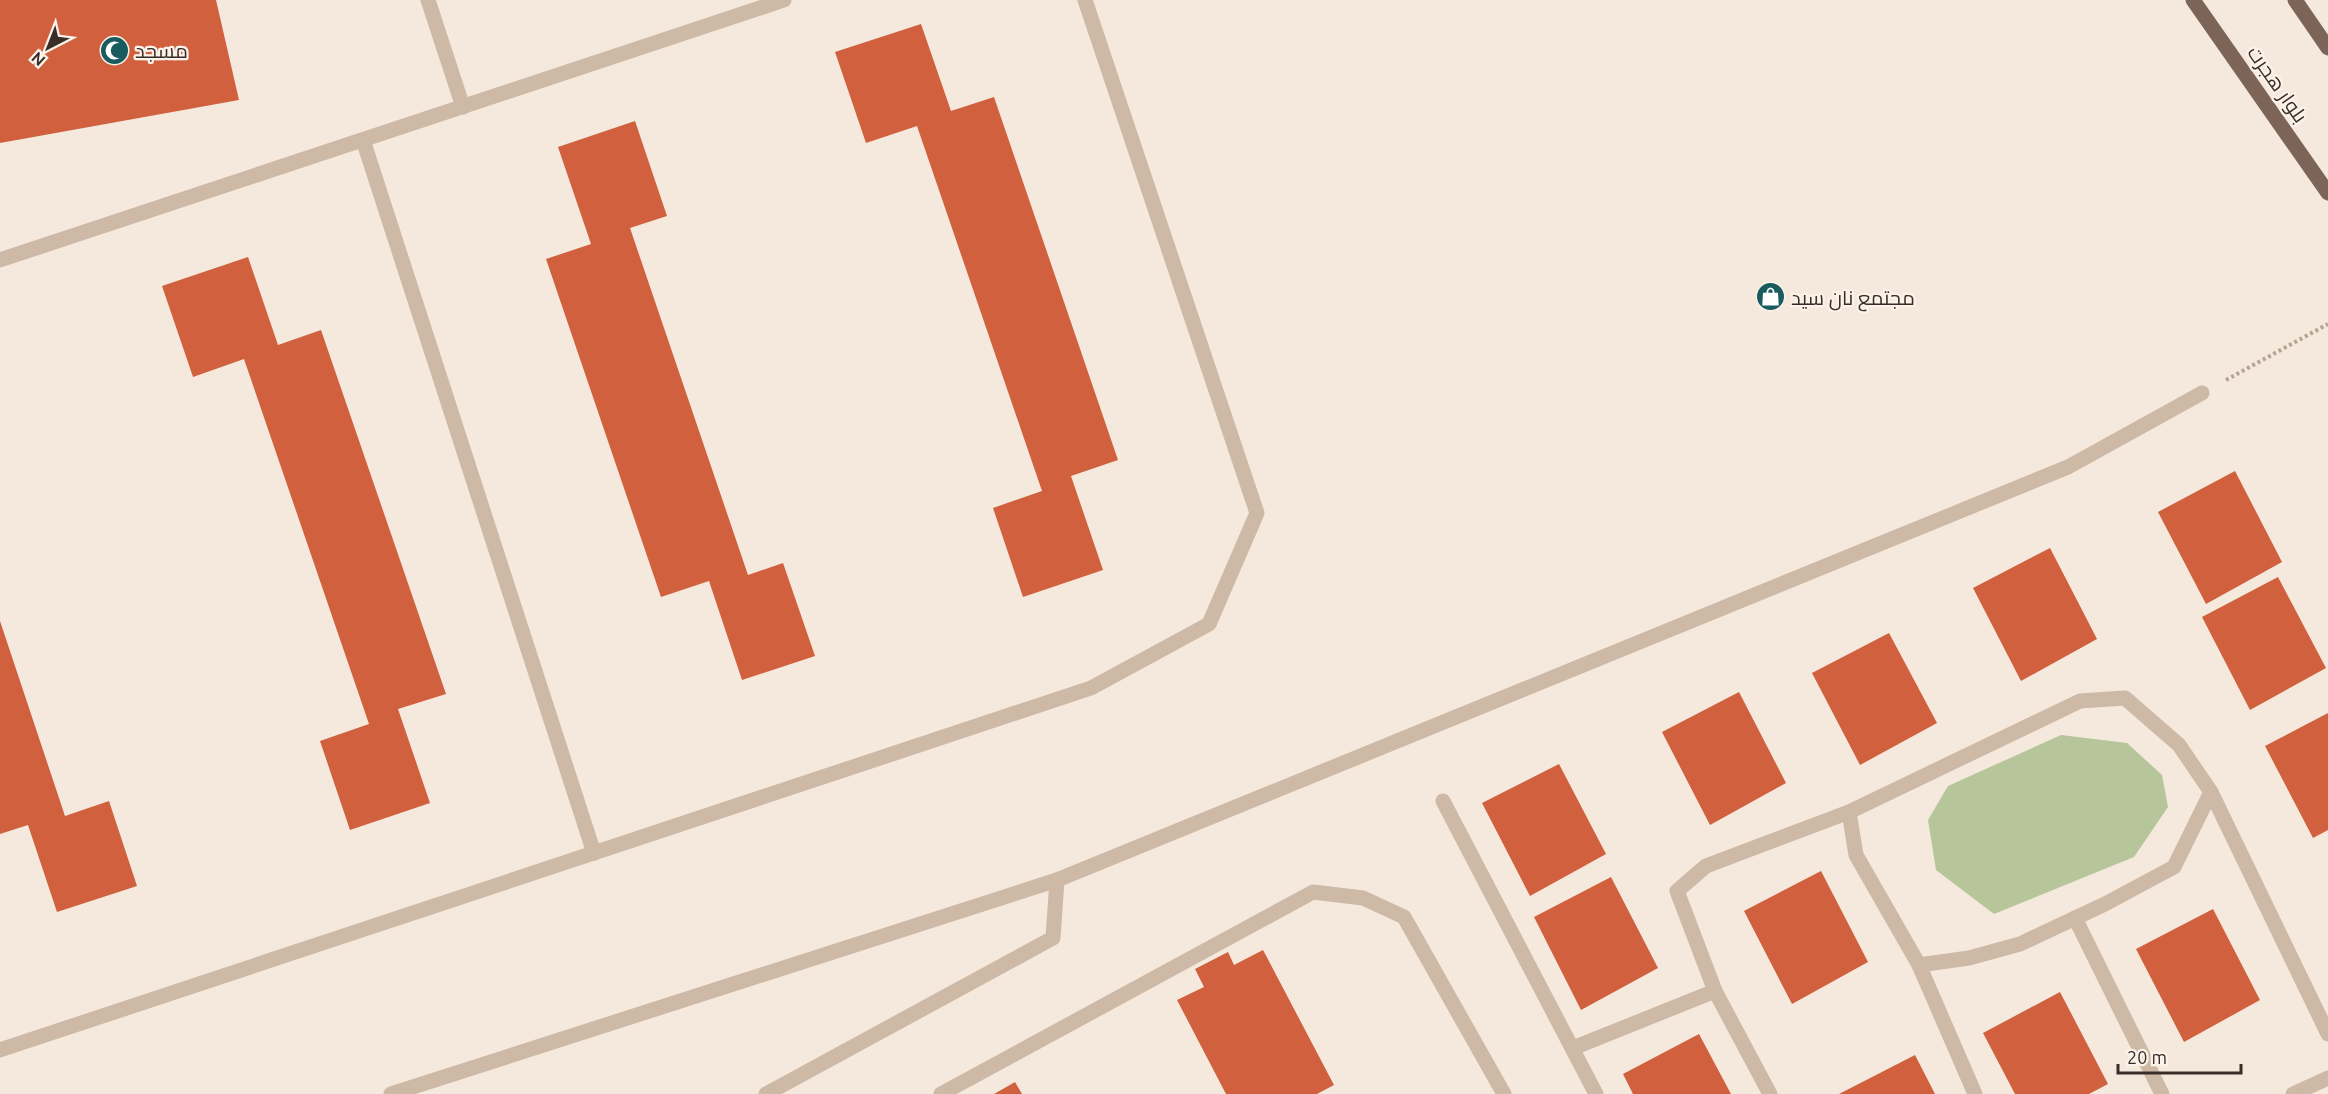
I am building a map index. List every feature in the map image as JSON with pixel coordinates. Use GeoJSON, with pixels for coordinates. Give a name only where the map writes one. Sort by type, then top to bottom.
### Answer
{"type":"FeatureCollection","features":[{"type":"Feature","properties":{"kind":"main road","name":"بلوار هجرت"},"geometry":{"type":"LineString","coordinates":[[2193,0],[2328,193]]}},
{"type":"Feature","properties":{"kind":"main road"},"geometry":{"type":"LineString","coordinates":[[2295,0],[2328,48]]}},
{"type":"Feature","properties":{"kind":"street"},"geometry":{"type":"LineString","coordinates":[[428,0],[463,107]]}},
{"type":"Feature","properties":{"kind":"street"},"geometry":{"type":"LineString","coordinates":[[0,260],[784,0]]}},
{"type":"Feature","properties":{"kind":"street"},"geometry":{"type":"LineString","coordinates":[[0,1050],[1091,688],[1209,624],[1257,513],[1085,0]]}},
{"type":"Feature","properties":{"kind":"street"},"geometry":{"type":"LineString","coordinates":[[363,140],[594,853]]}},
{"type":"Feature","properties":{"kind":"street"},"geometry":{"type":"LineString","coordinates":[[391,1094],[1057,880],[2068,467],[2202,393]]}},
{"type":"Feature","properties":{"kind":"street"},"geometry":{"type":"LineString","coordinates":[[1770,1094],[1715,991],[1677,891],[1706,866],[1849,812],[2080,700],[2125,698],[2179,745],[2211,792],[2328,1034]]}},
{"type":"Feature","properties":{"kind":"street"},"geometry":{"type":"LineString","coordinates":[[1919,965],[1969,958],[2020,944],[2174,867],[2211,792]]}},
{"type":"Feature","properties":{"kind":"street"},"geometry":{"type":"LineString","coordinates":[[1443,801],[1596,1094]]}},
{"type":"Feature","properties":{"kind":"street"},"geometry":{"type":"LineString","coordinates":[[1849,812],[1856,855],[1919,965],[1975,1094]]}},
{"type":"Feature","properties":{"kind":"street"},"geometry":{"type":"LineString","coordinates":[[766,1094],[1053,938],[1057,880]]}},
{"type":"Feature","properties":{"kind":"street"},"geometry":{"type":"LineString","coordinates":[[941,1094],[1313,892],[1363,898],[1404,917],[1504,1094]]}},
{"type":"Feature","properties":{"kind":"street"},"geometry":{"type":"LineString","coordinates":[[2075,918],[2162,1094]]}},
{"type":"Feature","properties":{"kind":"street"},"geometry":{"type":"LineString","coordinates":[[1573,1048],[1715,991]]}},
{"type":"Feature","properties":{"kind":"street"},"geometry":{"type":"LineString","coordinates":[[2293,1094],[2328,1078]]}},
{"type":"Feature","properties":{"kind":"path"},"geometry":{"type":"LineString","coordinates":[[2202,393],[2328,324]]}},
{"type":"Feature","properties":{"kind":"green space"},"geometry":{"type":"Polygon","coordinates":[[[2061,735],[2127,743],[2162,775],[2168,807],[2134,857],[1994,914],[1936,870],[1928,820],[1948,786],[2061,735]]]}},
{"type":"Feature","properties":{"kind":"building","name":"مسجد"},"geometry":{"type":"Polygon","coordinates":[[[0,0],[216,0],[239,100],[0,143],[0,0]]]}},
{"type":"Feature","properties":{"kind":"building"},"geometry":{"type":"Polygon","coordinates":[[[921,24],[951,111],[994,97],[1118,460],[1071,476],[1103,570],[1023,597],[993,508],[1042,491],[917,126],[866,143],[835,52],[921,24]]]}},
{"type":"Feature","properties":{"kind":"building"},"geometry":{"type":"Polygon","coordinates":[[[635,121],[667,216],[630,228],[748,575],[783,563],[815,656],[742,680],[709,581],[661,597],[546,259],[591,244],[558,147],[635,121]]]}},
{"type":"Feature","properties":{"kind":"building"},"geometry":{"type":"Polygon","coordinates":[[[248,257],[278,345],[321,330],[446,694],[398,709],[430,803],[350,830],[320,741],[369,724],[244,359],[193,377],[162,286],[248,257]]]}},
{"type":"Feature","properties":{"kind":"building"},"geometry":{"type":"Polygon","coordinates":[[[2235,471],[2282,562],[2206,604],[2158,512],[2235,471]]]}},
{"type":"Feature","properties":{"kind":"building"},"geometry":{"type":"Polygon","coordinates":[[[2050,548],[2097,639],[2021,681],[1973,588],[2050,548]]]}},
{"type":"Feature","properties":{"kind":"building"},"geometry":{"type":"Polygon","coordinates":[[[2278,577],[2326,668],[2250,710],[2202,617],[2278,577]]]}},
{"type":"Feature","properties":{"kind":"building"},"geometry":{"type":"Polygon","coordinates":[[[0,621],[65,816],[109,801],[137,886],[57,912],[28,825],[0,834],[0,621]]]}},
{"type":"Feature","properties":{"kind":"building"},"geometry":{"type":"Polygon","coordinates":[[[1889,633],[1937,723],[1860,765],[1812,673],[1889,633]]]}},
{"type":"Feature","properties":{"kind":"building"},"geometry":{"type":"Polygon","coordinates":[[[1739,692],[1786,783],[1710,825],[1662,732],[1739,692]]]}},
{"type":"Feature","properties":{"kind":"building"},"geometry":{"type":"Polygon","coordinates":[[[2328,713],[2328,830],[2313,838],[2265,746],[2328,713]]]}},
{"type":"Feature","properties":{"kind":"building"},"geometry":{"type":"Polygon","coordinates":[[[1559,764],[1606,854],[1530,896],[1482,803],[1559,764]]]}},
{"type":"Feature","properties":{"kind":"building"},"geometry":{"type":"Polygon","coordinates":[[[1821,871],[1868,962],[1792,1004],[1744,911],[1821,871]]]}},
{"type":"Feature","properties":{"kind":"building"},"geometry":{"type":"Polygon","coordinates":[[[1611,877],[1658,968],[1581,1010],[1534,917],[1611,877]]]}},
{"type":"Feature","properties":{"kind":"building"},"geometry":{"type":"Polygon","coordinates":[[[2213,909],[2260,1000],[2184,1042],[2136,949],[2213,909]]]}},
{"type":"Feature","properties":{"kind":"building"},"geometry":{"type":"Polygon","coordinates":[[[1263,950],[1334,1085],[1317,1094],[1226,1094],[1177,1000],[1204,987],[1195,969],[1228,952],[1234,965],[1263,950]]]}},
{"type":"Feature","properties":{"kind":"building"},"geometry":{"type":"Polygon","coordinates":[[[2060,992],[2108,1084],[2089,1094],[2015,1094],[1983,1033],[2060,992]]]}},
{"type":"Feature","properties":{"kind":"building"},"geometry":{"type":"Polygon","coordinates":[[[1699,1034],[1731,1094],[1633,1094],[1623,1074],[1699,1034]]]}},
{"type":"Feature","properties":{"kind":"building"},"geometry":{"type":"Polygon","coordinates":[[[1915,1055],[1935,1094],[1839,1094],[1915,1055]]]}},
{"type":"Feature","properties":{"kind":"building"},"geometry":{"type":"Polygon","coordinates":[[[1015,1082],[1022,1094],[994,1094],[1015,1082]]]}},
{"type":"Feature","properties":{"kind":"place","name":"مسجد"},"geometry":{"type":"Point","coordinates":[114,50]}},
{"type":"Feature","properties":{"kind":"place","name":"مجتمع نان سید"},"geometry":{"type":"Point","coordinates":[1770,297]}}]}
